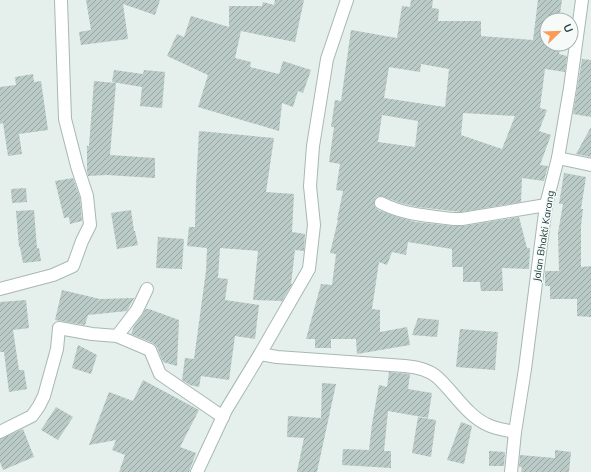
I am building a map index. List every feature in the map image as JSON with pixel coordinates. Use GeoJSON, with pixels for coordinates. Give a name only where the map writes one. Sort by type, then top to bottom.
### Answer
{"type":"FeatureCollection","features":[{"type":"Feature","properties":{"kind":"street"},"geometry":{"type":"LineString","coordinates":[[0,289],[53,275],[73,266],[82,241],[90,225],[88,196],[77,166],[65,119],[61,0]]}},
{"type":"Feature","properties":{"kind":"street"},"geometry":{"type":"LineString","coordinates":[[197,472],[223,416],[309,269],[314,225],[310,186],[313,146],[327,59],[347,0]]}},
{"type":"Feature","properties":{"kind":"street","name":"Jalan Bhakti Karang"},"geometry":{"type":"LineString","coordinates":[[511,472],[514,432],[525,369],[546,205],[558,158],[586,18],[582,0]]}},
{"type":"Feature","properties":{"kind":"street"},"geometry":{"type":"LineString","coordinates":[[558,158],[591,165]]}},
{"type":"Feature","properties":{"kind":"street"},"geometry":{"type":"LineString","coordinates":[[381,203],[394,210],[406,213],[454,219],[462,219],[546,205]]}},
{"type":"Feature","properties":{"kind":"street"},"geometry":{"type":"LineString","coordinates":[[117,336],[137,310],[147,289]]}},
{"type":"Feature","properties":{"kind":"street"},"geometry":{"type":"LineString","coordinates":[[0,432],[32,416],[39,406],[44,396],[57,349],[59,328],[92,334],[117,336],[150,350],[160,374],[223,416]]}},
{"type":"Feature","properties":{"kind":"street"},"geometry":{"type":"LineString","coordinates":[[260,354],[277,357],[420,368],[436,376],[465,407],[483,422],[488,425],[514,432]]}},
{"type":"Feature","properties":{"kind":"building"},"geometry":{"type":"Polygon","coordinates":[[[86,0],[160,0],[155,15],[123,4],[128,39],[81,45],[79,32],[91,30],[86,0]]]}},
{"type":"Feature","properties":{"kind":"building"},"geometry":{"type":"Polygon","coordinates":[[[275,0],[304,0],[295,42],[241,31],[235,58],[251,62],[250,67],[279,74],[283,61],[311,70],[303,93],[298,91],[293,107],[282,103],[279,131],[198,107],[208,75],[167,56],[177,34],[184,37],[191,16],[229,27],[229,6],[262,6],[263,2],[274,5],[275,0]]]}},
{"type":"Feature","properties":{"kind":"building"},"geometry":{"type":"Polygon","coordinates":[[[411,0],[433,0],[432,8],[439,9],[438,21],[481,21],[481,36],[533,40],[538,0],[562,0],[560,12],[539,12],[539,52],[559,52],[559,54],[567,56],[565,72],[545,69],[540,108],[547,110],[539,131],[551,135],[540,165],[548,166],[544,181],[522,178],[521,202],[461,212],[418,207],[381,196],[376,197],[374,203],[378,210],[397,217],[416,222],[453,226],[463,226],[519,217],[527,248],[530,248],[529,269],[502,268],[503,291],[481,291],[480,282],[463,282],[463,267],[452,267],[452,249],[408,242],[406,255],[392,252],[387,265],[379,262],[372,309],[380,310],[380,332],[407,327],[410,345],[357,354],[356,339],[331,339],[331,348],[315,348],[315,339],[306,339],[321,284],[332,285],[336,254],[330,253],[343,191],[336,190],[340,164],[329,162],[334,127],[331,127],[335,100],[341,101],[351,30],[397,38],[402,6],[410,7],[411,0]],[[421,64],[420,72],[389,67],[384,98],[445,107],[449,69],[421,64]],[[463,113],[461,135],[502,149],[515,116],[463,113]],[[382,115],[378,142],[415,147],[418,121],[382,115]]]}},
{"type":"Feature","properties":{"kind":"building"},"geometry":{"type":"Polygon","coordinates":[[[582,59],[591,60],[591,117],[573,114],[582,59]]]}},
{"type":"Feature","properties":{"kind":"building"},"geometry":{"type":"Polygon","coordinates":[[[114,70],[143,74],[144,70],[165,72],[162,108],[140,106],[142,87],[112,82],[114,70]]]}},
{"type":"Feature","properties":{"kind":"building"},"geometry":{"type":"Polygon","coordinates":[[[33,74],[34,82],[41,81],[48,130],[19,134],[22,154],[8,156],[3,123],[0,124],[0,87],[16,85],[15,77],[33,74]]]}},
{"type":"Feature","properties":{"kind":"building"},"geometry":{"type":"Polygon","coordinates":[[[94,81],[116,83],[110,155],[155,158],[155,178],[107,175],[88,176],[87,146],[89,146],[94,81]]]}},
{"type":"Feature","properties":{"kind":"building"},"geometry":{"type":"Polygon","coordinates":[[[591,127],[591,157],[576,154],[591,127]]]}},
{"type":"Feature","properties":{"kind":"building"},"geometry":{"type":"Polygon","coordinates":[[[199,131],[274,138],[266,192],[294,194],[292,232],[305,234],[304,251],[295,250],[292,284],[282,301],[253,300],[258,251],[220,248],[218,278],[228,279],[225,300],[259,305],[255,339],[235,336],[229,380],[201,376],[199,387],[190,385],[182,380],[185,358],[194,359],[206,271],[207,248],[187,246],[189,227],[195,227],[199,131]]]}},
{"type":"Feature","properties":{"kind":"building"},"geometry":{"type":"Polygon","coordinates":[[[564,173],[586,177],[581,209],[583,209],[581,226],[581,267],[591,266],[591,317],[577,316],[577,299],[550,299],[550,286],[545,286],[545,271],[559,271],[558,233],[563,204],[559,204],[564,173]]]}},
{"type":"Feature","properties":{"kind":"building"},"geometry":{"type":"Polygon","coordinates":[[[73,178],[80,198],[82,221],[70,224],[69,217],[64,218],[55,181],[73,178]]]}},
{"type":"Feature","properties":{"kind":"building"},"geometry":{"type":"Polygon","coordinates":[[[26,188],[27,202],[12,203],[11,189],[26,188]]]}},
{"type":"Feature","properties":{"kind":"building"},"geometry":{"type":"Polygon","coordinates":[[[34,210],[37,248],[39,248],[41,261],[23,263],[19,247],[16,211],[34,210]]]}},
{"type":"Feature","properties":{"kind":"building"},"geometry":{"type":"Polygon","coordinates":[[[131,210],[138,245],[117,249],[111,213],[131,210]]]}},
{"type":"Feature","properties":{"kind":"building"},"geometry":{"type":"Polygon","coordinates":[[[158,237],[184,239],[182,269],[156,268],[158,237]]]}},
{"type":"Feature","properties":{"kind":"building"},"geometry":{"type":"Polygon","coordinates":[[[62,290],[100,299],[134,298],[127,311],[88,315],[85,325],[55,320],[62,290]]]}},
{"type":"Feature","properties":{"kind":"building"},"geometry":{"type":"Polygon","coordinates":[[[26,300],[29,328],[13,330],[19,370],[24,370],[27,389],[9,392],[4,352],[0,352],[0,302],[26,300]]]}},
{"type":"Feature","properties":{"kind":"building"},"geometry":{"type":"Polygon","coordinates":[[[146,309],[179,320],[177,366],[163,362],[157,347],[153,343],[131,334],[134,326],[146,309]]]}},
{"type":"Feature","properties":{"kind":"building"},"geometry":{"type":"Polygon","coordinates":[[[418,318],[439,320],[437,337],[412,335],[418,318]]]}},
{"type":"Feature","properties":{"kind":"building"},"geometry":{"type":"Polygon","coordinates":[[[460,329],[498,332],[495,370],[456,367],[460,329]]]}},
{"type":"Feature","properties":{"kind":"building"},"geometry":{"type":"Polygon","coordinates":[[[78,345],[97,355],[91,374],[72,368],[78,345]]]}},
{"type":"Feature","properties":{"kind":"building"},"geometry":{"type":"Polygon","coordinates":[[[389,372],[410,374],[408,389],[432,393],[428,418],[388,411],[384,451],[391,451],[391,468],[342,465],[343,449],[369,450],[379,385],[387,387],[389,372]]]}},
{"type":"Feature","properties":{"kind":"building"},"geometry":{"type":"Polygon","coordinates":[[[143,380],[199,410],[180,447],[196,453],[189,472],[119,472],[125,455],[112,450],[116,440],[89,445],[109,392],[133,401],[143,380]]]}},
{"type":"Feature","properties":{"kind":"building"},"geometry":{"type":"Polygon","coordinates":[[[322,383],[336,384],[317,472],[297,472],[304,438],[287,437],[288,416],[321,418],[322,383]]]}},
{"type":"Feature","properties":{"kind":"building"},"geometry":{"type":"Polygon","coordinates":[[[56,407],[73,417],[58,440],[41,430],[56,407]]]}},
{"type":"Feature","properties":{"kind":"building"},"geometry":{"type":"Polygon","coordinates":[[[418,417],[436,420],[431,457],[412,453],[418,417]]]}},
{"type":"Feature","properties":{"kind":"building"},"geometry":{"type":"Polygon","coordinates":[[[461,422],[472,426],[464,464],[447,460],[461,422]]]}},
{"type":"Feature","properties":{"kind":"building"},"geometry":{"type":"Polygon","coordinates":[[[23,429],[34,457],[3,470],[0,462],[0,439],[23,429]]]}},
{"type":"Feature","properties":{"kind":"building"},"geometry":{"type":"Polygon","coordinates":[[[555,450],[571,452],[569,472],[521,472],[522,467],[519,467],[520,455],[555,458],[555,450]]]}},
{"type":"Feature","properties":{"kind":"building"},"geometry":{"type":"Polygon","coordinates":[[[489,451],[505,452],[504,466],[489,466],[489,451]]]}}]}
